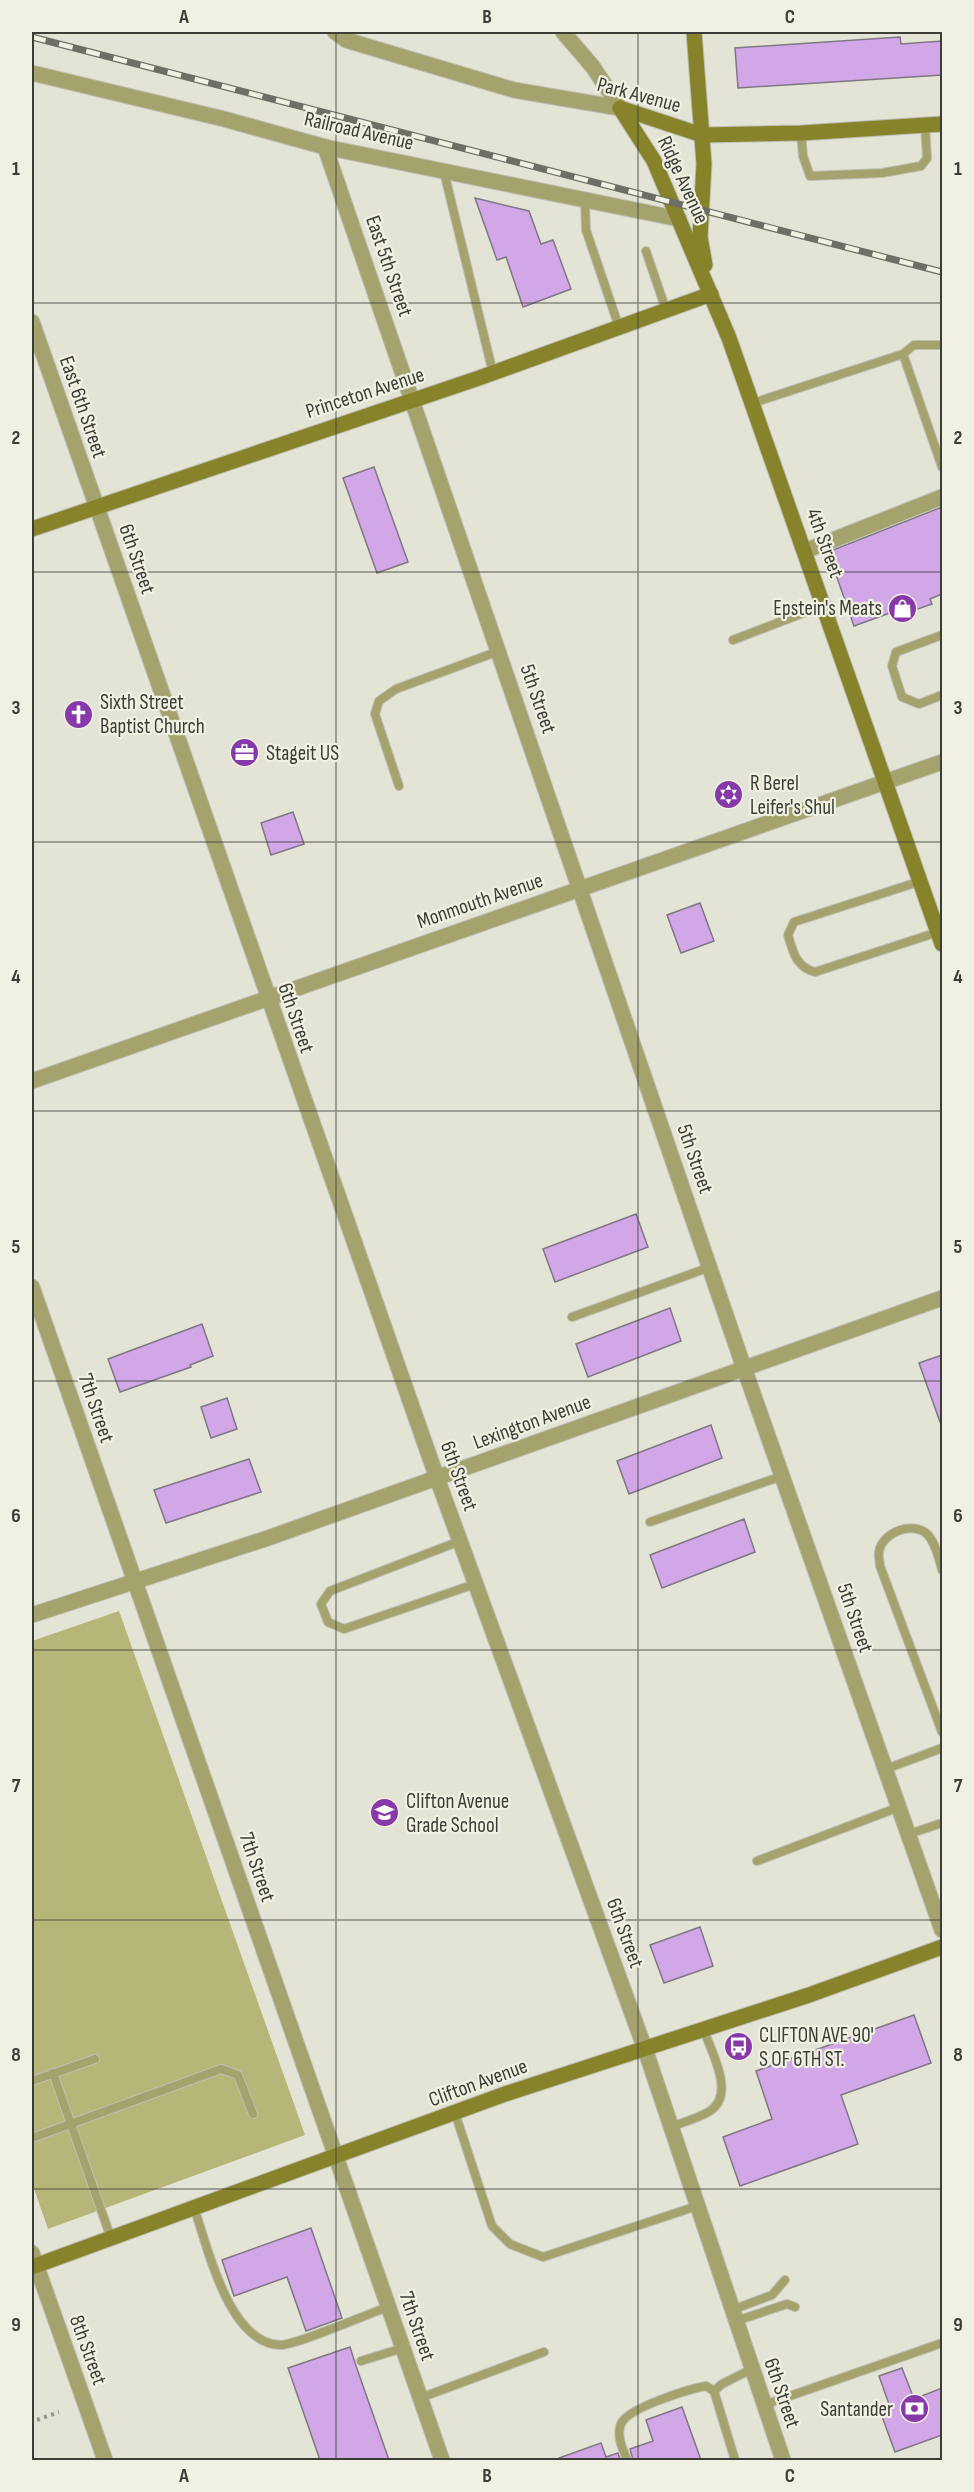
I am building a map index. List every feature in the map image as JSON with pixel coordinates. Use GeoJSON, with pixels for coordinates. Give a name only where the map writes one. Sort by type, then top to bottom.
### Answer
{"type":"FeatureCollection","features":[{"type":"Feature","properties":{"kind":"street","name":"Park Avenue"},"geometry":{"type":"LineString","coordinates":[[335,32],[346,40],[514,90],[620,108],[702,135],[801,133],[942,124]]}},
{"type":"Feature","properties":{"kind":"street","name":"Ridge Avenue"},"geometry":{"type":"LineString","coordinates":[[563,32],[593,67],[654,160],[711,294]]}},
{"type":"Feature","properties":{"kind":"street"},"geometry":{"type":"LineString","coordinates":[[694,32],[704,164],[700,237],[711,294]]}},
{"type":"Feature","properties":{"kind":"street","name":"Railroad Avenue"},"geometry":{"type":"LineString","coordinates":[[32,73],[224,119],[325,147],[679,219]]}},
{"type":"Feature","properties":{"kind":"street","name":"East 5th Street"},"geometry":{"type":"LineString","coordinates":[[325,147],[412,400]]}},
{"type":"Feature","properties":{"kind":"street","name":"Princeton Avenue"},"geometry":{"type":"LineString","coordinates":[[32,529],[494,373],[711,294]]}},
{"type":"Feature","properties":{"kind":"street","name":"4th Street"},"geometry":{"type":"LineString","coordinates":[[711,294],[753,404],[940,938]]}},
{"type":"Feature","properties":{"kind":"street","name":"East 6th Street"},"geometry":{"type":"LineString","coordinates":[[32,322],[96,506]]}},
{"type":"Feature","properties":{"kind":"street","name":"5th Street"},"geometry":{"type":"LineString","coordinates":[[412,400],[744,1368],[942,1930]]}},
{"type":"Feature","properties":{"kind":"street"},"geometry":{"type":"LineString","coordinates":[[805,551],[942,497]]}},
{"type":"Feature","properties":{"kind":"street","name":"6th Street"},"geometry":{"type":"LineString","coordinates":[[96,506],[437,1478],[645,2049],[783,2460]]}},
{"type":"Feature","properties":{"kind":"street","name":"Monmouth Avenue"},"geometry":{"type":"LineString","coordinates":[[32,1081],[942,762]]}},
{"type":"Feature","properties":{"kind":"street","name":"7th Street"},"geometry":{"type":"LineString","coordinates":[[32,1287],[442,2460]]}},
{"type":"Feature","properties":{"kind":"street","name":"Lexington Avenue"},"geometry":{"type":"LineString","coordinates":[[32,1615],[268,1538],[942,1298]]}},
{"type":"Feature","properties":{"kind":"street","name":"Clifton Avenue"},"geometry":{"type":"LineString","coordinates":[[33,2262],[111,2238],[455,2113],[942,1947]]}},
{"type":"Feature","properties":{"kind":"street","name":"8th Street"},"geometry":{"type":"LineString","coordinates":[[33,2262],[105,2460]]}},
{"type":"Feature","properties":{"kind":"lane"},"geometry":{"type":"LineString","coordinates":[[801,133],[802,156],[810,176],[882,173],[921,166],[927,158],[925,125]]}},
{"type":"Feature","properties":{"kind":"lane"},"geometry":{"type":"LineString","coordinates":[[444,172],[494,373]]}},
{"type":"Feature","properties":{"kind":"lane"},"geometry":{"type":"LineString","coordinates":[[585,201],[586,230],[619,327]]}},
{"type":"Feature","properties":{"kind":"lane"},"geometry":{"type":"LineString","coordinates":[[646,251],[666,310]]}},
{"type":"Feature","properties":{"kind":"lane"},"geometry":{"type":"LineString","coordinates":[[753,404],[903,354],[914,345],[942,345]]}},
{"type":"Feature","properties":{"kind":"lane"},"geometry":{"type":"LineString","coordinates":[[903,354],[942,467]]}},
{"type":"Feature","properties":{"kind":"lane"},"geometry":{"type":"LineString","coordinates":[[733,640],[824,604]]}},
{"type":"Feature","properties":{"kind":"lane"},"geometry":{"type":"LineString","coordinates":[[942,635],[896,652],[892,666],[902,697],[919,704],[942,695]]}},
{"type":"Feature","properties":{"kind":"lane"},"geometry":{"type":"LineString","coordinates":[[399,786],[375,714],[380,701],[396,689],[499,651]]}},
{"type":"Feature","properties":{"kind":"lane"},"geometry":{"type":"LineString","coordinates":[[921,881],[794,922],[788,935],[793,955],[804,969],[816,972],[940,938]]}},
{"type":"Feature","properties":{"kind":"lane"},"geometry":{"type":"LineString","coordinates":[[572,1317],[710,1267]]}},
{"type":"Feature","properties":{"kind":"lane"},"geometry":{"type":"LineString","coordinates":[[650,1522],[782,1476]]}},
{"type":"Feature","properties":{"kind":"lane"},"geometry":{"type":"LineString","coordinates":[[942,1570],[933,1543],[920,1529],[910,1527],[898,1531],[885,1539],[879,1551],[880,1566],[942,1732]]}},
{"type":"Feature","properties":{"kind":"lane"},"geometry":{"type":"LineString","coordinates":[[460,1541],[330,1592],[321,1604],[328,1622],[344,1629],[475,1584]]}},
{"type":"Feature","properties":{"kind":"lane"},"geometry":{"type":"LineString","coordinates":[[886,1769],[942,1748]]}},
{"type":"Feature","properties":{"kind":"lane"},"geometry":{"type":"LineString","coordinates":[[757,1861],[899,1807]]}},
{"type":"Feature","properties":{"kind":"lane"},"geometry":{"type":"LineString","coordinates":[[909,1834],[942,1822]]}},
{"type":"Feature","properties":{"kind":"lane"},"geometry":{"type":"LineString","coordinates":[[671,2127],[709,2112],[719,2103],[723,2089],[704,2030]]}},
{"type":"Feature","properties":{"kind":"lane"},"geometry":{"type":"LineString","coordinates":[[32,2080],[95,2059]]}},
{"type":"Feature","properties":{"kind":"lane"},"geometry":{"type":"LineString","coordinates":[[32,2138],[221,2069],[237,2075],[253,2114]]}},
{"type":"Feature","properties":{"kind":"lane"},"geometry":{"type":"LineString","coordinates":[[53,2073],[111,2238]]}},
{"type":"Feature","properties":{"kind":"lane"},"geometry":{"type":"LineString","coordinates":[[455,2113],[492,2226],[510,2244],[543,2257],[698,2206]]}},
{"type":"Feature","properties":{"kind":"lane"},"geometry":{"type":"LineString","coordinates":[[194,2208],[232,2308],[244,2328],[257,2339],[280,2345],[388,2307]]}},
{"type":"Feature","properties":{"kind":"lane"},"geometry":{"type":"LineString","coordinates":[[734,2316],[772,2295],[785,2280]]}},
{"type":"Feature","properties":{"kind":"lane"},"geometry":{"type":"LineString","coordinates":[[734,2316],[787,2304],[795,2307]]}},
{"type":"Feature","properties":{"kind":"lane"},"geometry":{"type":"LineString","coordinates":[[764,2405],[942,2343]]}},
{"type":"Feature","properties":{"kind":"lane"},"geometry":{"type":"LineString","coordinates":[[361,2361],[403,2348]]}},
{"type":"Feature","properties":{"kind":"lane"},"geometry":{"type":"LineString","coordinates":[[420,2398],[544,2352]]}},
{"type":"Feature","properties":{"kind":"lane"},"geometry":{"type":"LineString","coordinates":[[714,2391],[722,2384],[752,2369]]}},
{"type":"Feature","properties":{"kind":"lane"},"geometry":{"type":"LineString","coordinates":[[627,2460],[620,2439],[621,2423],[631,2412],[694,2388],[706,2386],[714,2391],[735,2460]]}},
{"type":"Feature","properties":{"kind":"path"},"geometry":{"type":"LineString","coordinates":[[37,2420],[59,2412]]}},
{"type":"Feature","properties":{"kind":"shaded area"},"geometry":{"type":"Polygon","coordinates":[[[119,1611],[305,2135],[48,2229],[32,2183],[32,1641],[119,1611]]]}},
{"type":"Feature","properties":{"kind":"building"},"geometry":{"type":"Polygon","coordinates":[[[900,37],[901,44],[942,41],[942,75],[738,88],[735,48],[900,37]]]}},
{"type":"Feature","properties":{"kind":"building"},"geometry":{"type":"Polygon","coordinates":[[[475,198],[529,211],[541,244],[553,240],[571,289],[523,307],[506,257],[497,260],[475,198]]]}},
{"type":"Feature","properties":{"kind":"building"},"geometry":{"type":"Polygon","coordinates":[[[374,467],[408,562],[377,573],[343,478],[374,467]]]}},
{"type":"Feature","properties":{"kind":"building"},"geometry":{"type":"Polygon","coordinates":[[[942,507],[942,594],[930,599],[932,604],[900,615],[898,610],[854,626],[828,552],[942,507]]]}},
{"type":"Feature","properties":{"kind":"building"},"geometry":{"type":"Polygon","coordinates":[[[293,812],[304,844],[271,855],[261,823],[293,812]]]}},
{"type":"Feature","properties":{"kind":"building"},"geometry":{"type":"Polygon","coordinates":[[[700,903],[714,941],[681,953],[667,915],[700,903]]]}},
{"type":"Feature","properties":{"kind":"building"},"geometry":{"type":"Polygon","coordinates":[[[636,1214],[648,1247],[555,1282],[543,1249],[636,1214]]]}},
{"type":"Feature","properties":{"kind":"building"},"geometry":{"type":"Polygon","coordinates":[[[670,1308],[681,1341],[588,1377],[576,1344],[670,1308]]]}},
{"type":"Feature","properties":{"kind":"building"},"geometry":{"type":"Polygon","coordinates":[[[202,1324],[213,1356],[190,1365],[191,1367],[120,1392],[108,1359],[202,1324]]]}},
{"type":"Feature","properties":{"kind":"building"},"geometry":{"type":"Polygon","coordinates":[[[942,1355],[942,1422],[940,1422],[919,1363],[942,1355]]]}},
{"type":"Feature","properties":{"kind":"building"},"geometry":{"type":"Polygon","coordinates":[[[227,1398],[237,1429],[211,1438],[201,1407],[227,1398]]]}},
{"type":"Feature","properties":{"kind":"building"},"geometry":{"type":"Polygon","coordinates":[[[711,1425],[722,1458],[629,1494],[617,1461],[711,1425]]]}},
{"type":"Feature","properties":{"kind":"building"},"geometry":{"type":"Polygon","coordinates":[[[249,1459],[261,1492],[166,1523],[154,1490],[249,1459]]]}},
{"type":"Feature","properties":{"kind":"building"},"geometry":{"type":"Polygon","coordinates":[[[744,1519],[755,1552],[662,1588],[650,1555],[744,1519]]]}},
{"type":"Feature","properties":{"kind":"building"},"geometry":{"type":"Polygon","coordinates":[[[700,1927],[713,1966],[664,1983],[650,1945],[700,1927]]]}},
{"type":"Feature","properties":{"kind":"building"},"geometry":{"type":"Polygon","coordinates":[[[914,2015],[931,2063],[841,2095],[858,2144],[740,2186],[723,2137],[772,2119],[756,2071],[914,2015]]]}},
{"type":"Feature","properties":{"kind":"building"},"geometry":{"type":"Polygon","coordinates":[[[311,2228],[342,2318],[306,2331],[287,2277],[234,2296],[222,2260],[311,2228]]]}},
{"type":"Feature","properties":{"kind":"building"},"geometry":{"type":"Polygon","coordinates":[[[350,2347],[389,2460],[320,2460],[288,2368],[350,2347]]]}},
{"type":"Feature","properties":{"kind":"building","name":"Santander"},"geometry":{"type":"Polygon","coordinates":[[[902,2368],[914,2399],[942,2388],[942,2435],[895,2452],[880,2411],[890,2407],[879,2376],[902,2368]]]}},
{"type":"Feature","properties":{"kind":"building"},"geometry":{"type":"Polygon","coordinates":[[[682,2407],[701,2460],[633,2460],[630,2449],[653,2441],[646,2420],[682,2407]]]}},
{"type":"Feature","properties":{"kind":"building"},"geometry":{"type":"Polygon","coordinates":[[[601,2443],[606,2457],[618,2453],[620,2460],[559,2460],[559,2458],[601,2443]]]}},
{"type":"Feature","properties":{"kind":"railway"},"geometry":{"type":"LineString","coordinates":[[32,37],[942,272]]}},
{"type":"Feature","properties":{"kind":"place","name":"Epstein's Meats"},"geometry":{"type":"Point","coordinates":[903,608]}},
{"type":"Feature","properties":{"kind":"place","name":"Sixth Street Baptist Church"},"geometry":{"type":"Point","coordinates":[79,714]}},
{"type":"Feature","properties":{"kind":"place","name":"Stageit US"},"geometry":{"type":"Point","coordinates":[245,753]}},
{"type":"Feature","properties":{"kind":"place","name":"R Berel Leifer's Shul"},"geometry":{"type":"Point","coordinates":[729,795]}},
{"type":"Feature","properties":{"kind":"place","name":"Clifton Avenue Grade School"},"geometry":{"type":"Point","coordinates":[385,1813]}},
{"type":"Feature","properties":{"kind":"place","name":"CLIFTON AVE 90' S OF 6TH ST."},"geometry":{"type":"Point","coordinates":[738,2047]}},
{"type":"Feature","properties":{"kind":"place","name":"Santander"},"geometry":{"type":"Point","coordinates":[914,2409]}}]}
